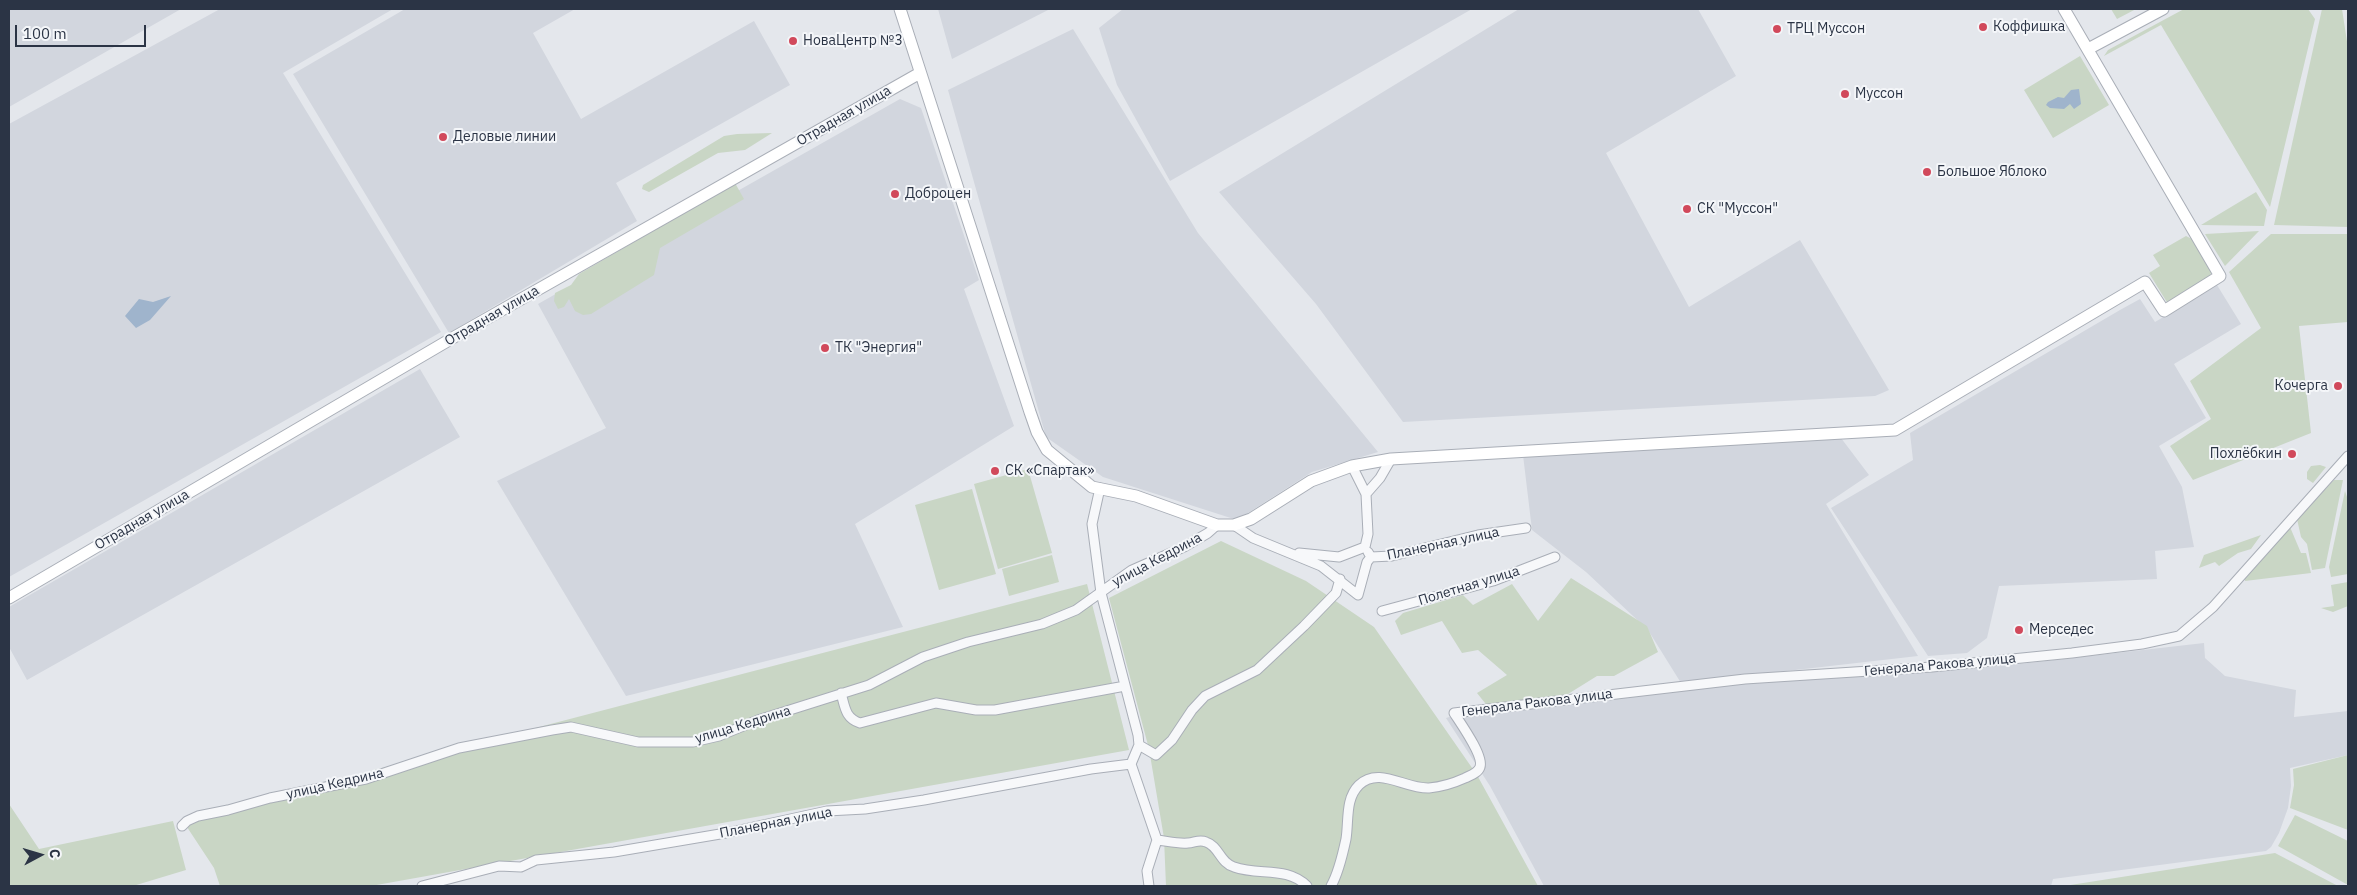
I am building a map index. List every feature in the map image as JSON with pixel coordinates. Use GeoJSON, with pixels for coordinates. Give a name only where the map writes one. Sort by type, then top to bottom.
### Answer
{"type":"FeatureCollection","features":[{"type":"Feature","properties":{"kind":"street"},"geometry":{"type":"LineString","coordinates":[[900,9],[1037,432],[1047,450],[1092,487],[1136,496],[1217,525],[1234,524],[1251,519],[1311,481],[1352,466],[1391,459],[1895,430],[2145,282],[2164,311],[2220,276],[2064,9]]}},
{"type":"Feature","properties":{"kind":"street"},"geometry":{"type":"LineString","coordinates":[[2088,49],[2163,9]]}},
{"type":"Feature","properties":{"kind":"street","name":"Отрадная улица"},"geometry":{"type":"LineString","coordinates":[[9,598],[456,336],[920,73]]}},
{"type":"Feature","properties":{"kind":"street","name":"Генерала Ракова улица"},"geometry":{"type":"LineString","coordinates":[[1331,885],[1346,839],[1350,800],[1360,784],[1373,777],[1380,777],[1428,788],[1457,782],[1478,772],[1481,764],[1480,756],[1454,713],[1745,679],[1932,667],[2072,653],[2142,644],[2179,636],[2213,607],[2348,456]]}},
{"type":"Feature","properties":{"kind":"street"},"geometry":{"type":"LineString","coordinates":[[1366,494],[1380,478],[1391,459]]}},
{"type":"Feature","properties":{"kind":"street"},"geometry":{"type":"LineString","coordinates":[[1289,552],[1339,557],[1365,547],[1368,534],[1366,494],[1352,466]]}},
{"type":"Feature","properties":{"kind":"street"},"geometry":{"type":"LineString","coordinates":[[1100,488],[1092,524],[1100,593],[1139,745],[1132,764],[1156,840],[1147,871],[1149,886]]}},
{"type":"Feature","properties":{"kind":"street"},"geometry":{"type":"LineString","coordinates":[[1234,524],[1252,538],[1322,566],[1358,595],[1367,562],[1371,557]]}},
{"type":"Feature","properties":{"kind":"street","name":"улица Кедрина"},"geometry":{"type":"LineString","coordinates":[[182,826],[186,821],[198,816],[270,798],[366,779],[459,748],[571,727],[638,742],[693,742],[719,736],[758,720],[791,711],[841,693],[869,686],[923,657],[968,642],[1042,624],[1076,610],[1111,583],[1132,570],[1184,547],[1208,533],[1217,525]]}},
{"type":"Feature","properties":{"kind":"street","name":"Планерная улица"},"geometry":{"type":"LineString","coordinates":[[1365,547],[1371,557],[1392,556],[1478,535],[1526,528]]}},
{"type":"Feature","properties":{"kind":"street","name":"Полетная улица"},"geometry":{"type":"LineString","coordinates":[[1382,611],[1493,581],[1554,557]]}},
{"type":"Feature","properties":{"kind":"street"},"geometry":{"type":"LineString","coordinates":[[1139,745],[1156,755],[1172,740],[1192,710],[1205,696],[1257,670],[1304,626],[1336,594],[1340,579]]}},
{"type":"Feature","properties":{"kind":"street"},"geometry":{"type":"LineString","coordinates":[[841,693],[846,713],[850,718],[860,723],[936,703],[976,710],[995,710],[1125,686]]}},
{"type":"Feature","properties":{"kind":"street","name":"Планерная улица"},"geometry":{"type":"LineString","coordinates":[[422,886],[499,866],[522,867],[536,860],[614,852],[726,834],[827,811],[865,809],[924,800],[1091,769],[1132,764]]}},
{"type":"Feature","properties":{"kind":"street"},"geometry":{"type":"LineString","coordinates":[[1156,840],[1190,844],[1195,841],[1206,842],[1216,848],[1223,860],[1229,865],[1261,874],[1282,872],[1293,875],[1307,886]]}},
{"type":"Feature","properties":{"kind":"street"},"geometry":{"type":"LineString","coordinates":[[1331,885],[1342,886]]}},
{"type":"Feature","properties":{"kind":"shaded area"},"geometry":{"type":"Polygon","coordinates":[[[9,9],[181,9],[9,107],[9,9]]]}},
{"type":"Feature","properties":{"kind":"shaded area"},"geometry":{"type":"Polygon","coordinates":[[[220,9],[393,9],[283,73],[441,332],[9,577],[9,124],[220,9]]]}},
{"type":"Feature","properties":{"kind":"shaded area"},"geometry":{"type":"Polygon","coordinates":[[[405,9],[575,9],[533,33],[581,119],[754,21],[790,85],[616,183],[637,221],[449,333],[293,74],[405,9]]]}},
{"type":"Feature","properties":{"kind":"shaded area"},"geometry":{"type":"Polygon","coordinates":[[[938,9],[1050,9],[952,59],[938,9]]]}},
{"type":"Feature","properties":{"kind":"shaded area"},"geometry":{"type":"Polygon","coordinates":[[[1123,9],[1472,9],[1170,181],[1117,85],[1099,28],[1123,9]]]}},
{"type":"Feature","properties":{"kind":"shaded area"},"geometry":{"type":"Polygon","coordinates":[[[1519,9],[1698,9],[1736,76],[1606,153],[1689,307],[1800,240],[1889,390],[1875,396],[1403,422],[1316,304],[1219,192],[1519,9]]]}},
{"type":"Feature","properties":{"kind":"shaded area"},"geometry":{"type":"Polygon","coordinates":[[[1073,29],[1198,233],[1378,452],[1312,472],[1237,520],[1103,477],[1046,437],[948,90],[1073,29]]]}},
{"type":"Feature","properties":{"kind":"shaded area"},"geometry":{"type":"Polygon","coordinates":[[[900,99],[921,108],[979,280],[964,289],[1014,426],[855,524],[903,627],[626,696],[497,481],[606,428],[538,304],[900,99]]]}},
{"type":"Feature","properties":{"kind":"shaded area"},"geometry":{"type":"Polygon","coordinates":[[[2217,285],[2241,324],[2174,364],[2206,418],[2159,446],[2182,487],[2194,547],[2155,551],[2157,579],[1999,586],[1987,638],[1967,653],[1928,656],[1831,508],[1913,460],[1910,433],[2120,310],[2140,299],[2155,322],[2217,285]]]}},
{"type":"Feature","properties":{"kind":"shaded area"},"geometry":{"type":"Polygon","coordinates":[[[420,369],[460,437],[27,680],[9,647],[9,607],[420,369]]]}},
{"type":"Feature","properties":{"kind":"shaded area"},"geometry":{"type":"Polygon","coordinates":[[[1841,438],[1869,475],[1826,504],[1918,656],[1681,683],[1648,630],[1586,572],[1532,530],[1523,455],[1841,438]]]}},
{"type":"Feature","properties":{"kind":"shaded area"},"geometry":{"type":"Polygon","coordinates":[[[2204,643],[2205,658],[2225,676],[2296,690],[2294,717],[2348,711],[2348,755],[2290,768],[2291,786],[2288,808],[2279,833],[2271,847],[2266,851],[2053,879],[2051,886],[1544,886],[1490,786],[1446,718],[1463,713],[1746,682],[2002,666],[2204,643]]]}},
{"type":"Feature","properties":{"kind":"green space"},"geometry":{"type":"Polygon","coordinates":[[[2111,9],[2136,9],[2117,19],[2111,9]]]}},
{"type":"Feature","properties":{"kind":"green space"},"geometry":{"type":"Polygon","coordinates":[[[2184,9],[2308,9],[2315,19],[2270,207],[2161,25],[2104,56],[2108,50],[2184,9]]]}},
{"type":"Feature","properties":{"kind":"green space"},"geometry":{"type":"Polygon","coordinates":[[[2322,9],[2342,9],[2348,48],[2348,227],[2274,225],[2322,9]]]}},
{"type":"Feature","properties":{"kind":"green space"},"geometry":{"type":"Polygon","coordinates":[[[2080,56],[2109,105],[2053,138],[2024,90],[2080,56]]]}},
{"type":"Feature","properties":{"kind":"green space"},"geometry":{"type":"Polygon","coordinates":[[[772,133],[745,150],[718,153],[649,192],[642,189],[643,185],[724,136],[772,133]]]}},
{"type":"Feature","properties":{"kind":"green space"},"geometry":{"type":"Polygon","coordinates":[[[735,183],[744,199],[660,248],[654,275],[591,314],[583,315],[575,311],[569,299],[564,307],[558,309],[554,301],[555,293],[571,285],[579,274],[735,183]]]}},
{"type":"Feature","properties":{"kind":"green space"},"geometry":{"type":"Polygon","coordinates":[[[2256,192],[2267,210],[2264,226],[2201,225],[2256,192]]]}},
{"type":"Feature","properties":{"kind":"green space"},"geometry":{"type":"Polygon","coordinates":[[[2259,231],[2225,266],[2205,234],[2259,231]]]}},
{"type":"Feature","properties":{"kind":"green space"},"geometry":{"type":"Polygon","coordinates":[[[2271,234],[2348,234],[2348,322],[2299,326],[2311,433],[2193,480],[2170,446],[2211,419],[2190,381],[2261,328],[2229,272],[2271,234]]]}},
{"type":"Feature","properties":{"kind":"green space"},"geometry":{"type":"Polygon","coordinates":[[[2186,236],[2196,241],[2213,268],[2209,278],[2168,304],[2149,273],[2160,266],[2153,255],[2186,236]]]}},
{"type":"Feature","properties":{"kind":"green space"},"geometry":{"type":"Polygon","coordinates":[[[2320,465],[2326,467],[2313,483],[2307,479],[2307,472],[2311,466],[2320,465]]]}},
{"type":"Feature","properties":{"kind":"green space"},"geometry":{"type":"Polygon","coordinates":[[[1028,469],[1052,553],[998,569],[974,484],[1028,469]]]}},
{"type":"Feature","properties":{"kind":"green space"},"geometry":{"type":"Polygon","coordinates":[[[2334,480],[2343,480],[2325,568],[2312,570],[2307,544],[2301,537],[2297,519],[2334,480]]]}},
{"type":"Feature","properties":{"kind":"green space"},"geometry":{"type":"Polygon","coordinates":[[[972,489],[996,574],[939,590],[915,505],[972,489]]]}},
{"type":"Feature","properties":{"kind":"green space"},"geometry":{"type":"Polygon","coordinates":[[[2345,491],[2348,500],[2348,574],[2331,577],[2329,567],[2345,491]]]}},
{"type":"Feature","properties":{"kind":"green space"},"geometry":{"type":"Polygon","coordinates":[[[2290,527],[2301,553],[2306,553],[2311,573],[2245,581],[2245,577],[2290,527]]]}},
{"type":"Feature","properties":{"kind":"green space"},"geometry":{"type":"Polygon","coordinates":[[[2261,535],[2251,549],[2238,553],[2219,566],[2215,562],[2199,568],[2204,555],[2261,535]]]}},
{"type":"Feature","properties":{"kind":"green space"},"geometry":{"type":"Polygon","coordinates":[[[1221,541],[1306,581],[1374,627],[1477,775],[1538,886],[1166,886],[1164,838],[1149,749],[1109,598],[1221,541]]]}},
{"type":"Feature","properties":{"kind":"green space"},"geometry":{"type":"Polygon","coordinates":[[[1052,555],[1059,582],[1009,596],[1002,569],[1052,555]]]}},
{"type":"Feature","properties":{"kind":"green space"},"geometry":{"type":"Polygon","coordinates":[[[1571,578],[1647,626],[1658,652],[1614,676],[1597,676],[1560,699],[1489,708],[1477,693],[1507,675],[1478,650],[1462,653],[1442,621],[1401,635],[1395,621],[1403,613],[1463,595],[1473,605],[1512,584],[1538,621],[1571,578]]]}},
{"type":"Feature","properties":{"kind":"green space"},"geometry":{"type":"Polygon","coordinates":[[[2348,582],[2348,606],[2333,612],[2321,608],[2334,606],[2331,585],[2348,582]]]}},
{"type":"Feature","properties":{"kind":"green space"},"geometry":{"type":"Polygon","coordinates":[[[1087,584],[1129,750],[371,886],[220,886],[214,868],[185,824],[202,815],[1087,584]]]}},
{"type":"Feature","properties":{"kind":"green space"},"geometry":{"type":"Polygon","coordinates":[[[2348,755],[2348,830],[2290,808],[2294,785],[2293,769],[2348,755]]]}},
{"type":"Feature","properties":{"kind":"green space"},"geometry":{"type":"Polygon","coordinates":[[[9,804],[39,849],[173,821],[186,870],[133,886],[9,886],[9,804]]]}},
{"type":"Feature","properties":{"kind":"green space"},"geometry":{"type":"Polygon","coordinates":[[[2295,815],[2348,841],[2348,885],[2278,846],[2295,815]]]}},
{"type":"Feature","properties":{"kind":"green space"},"geometry":{"type":"Polygon","coordinates":[[[2275,853],[2338,886],[2064,886],[2275,853]]]}},
{"type":"Feature","properties":{"kind":"water"},"geometry":{"type":"Polygon","coordinates":[[[2079,89],[2081,104],[2074,109],[2070,104],[2064,109],[2050,108],[2046,105],[2058,97],[2064,98],[2071,90],[2079,89]]]}},
{"type":"Feature","properties":{"kind":"water"},"geometry":{"type":"Polygon","coordinates":[[[171,296],[150,320],[136,328],[125,316],[139,299],[153,302],[171,296]]]}},
{"type":"Feature","properties":{"kind":"place","name":"Коффишка"},"geometry":{"type":"Point","coordinates":[1983,27]}},
{"type":"Feature","properties":{"kind":"place","name":"ТРЦ Муссон"},"geometry":{"type":"Point","coordinates":[1777,29]}},
{"type":"Feature","properties":{"kind":"place","name":"НоваЦентр №3"},"geometry":{"type":"Point","coordinates":[793,41]}},
{"type":"Feature","properties":{"kind":"place","name":"Муссон"},"geometry":{"type":"Point","coordinates":[1845,94]}},
{"type":"Feature","properties":{"kind":"place","name":"Деловые линии"},"geometry":{"type":"Point","coordinates":[443,137]}},
{"type":"Feature","properties":{"kind":"place","name":"Большое Яблоко"},"geometry":{"type":"Point","coordinates":[1927,172]}},
{"type":"Feature","properties":{"kind":"place","name":"Доброцен"},"geometry":{"type":"Point","coordinates":[895,194]}},
{"type":"Feature","properties":{"kind":"place","name":"СК \"Муссон\""},"geometry":{"type":"Point","coordinates":[1687,209]}},
{"type":"Feature","properties":{"kind":"place","name":"ТК \"Энергия\""},"geometry":{"type":"Point","coordinates":[825,348]}},
{"type":"Feature","properties":{"kind":"place","name":"Кочерга"},"geometry":{"type":"Point","coordinates":[2338,386]}},
{"type":"Feature","properties":{"kind":"place","name":"Похлёбкин"},"geometry":{"type":"Point","coordinates":[2292,454]}},
{"type":"Feature","properties":{"kind":"place","name":"СК «Спартак»"},"geometry":{"type":"Point","coordinates":[995,471]}},
{"type":"Feature","properties":{"kind":"place","name":"Мерседес"},"geometry":{"type":"Point","coordinates":[2019,630]}}]}
